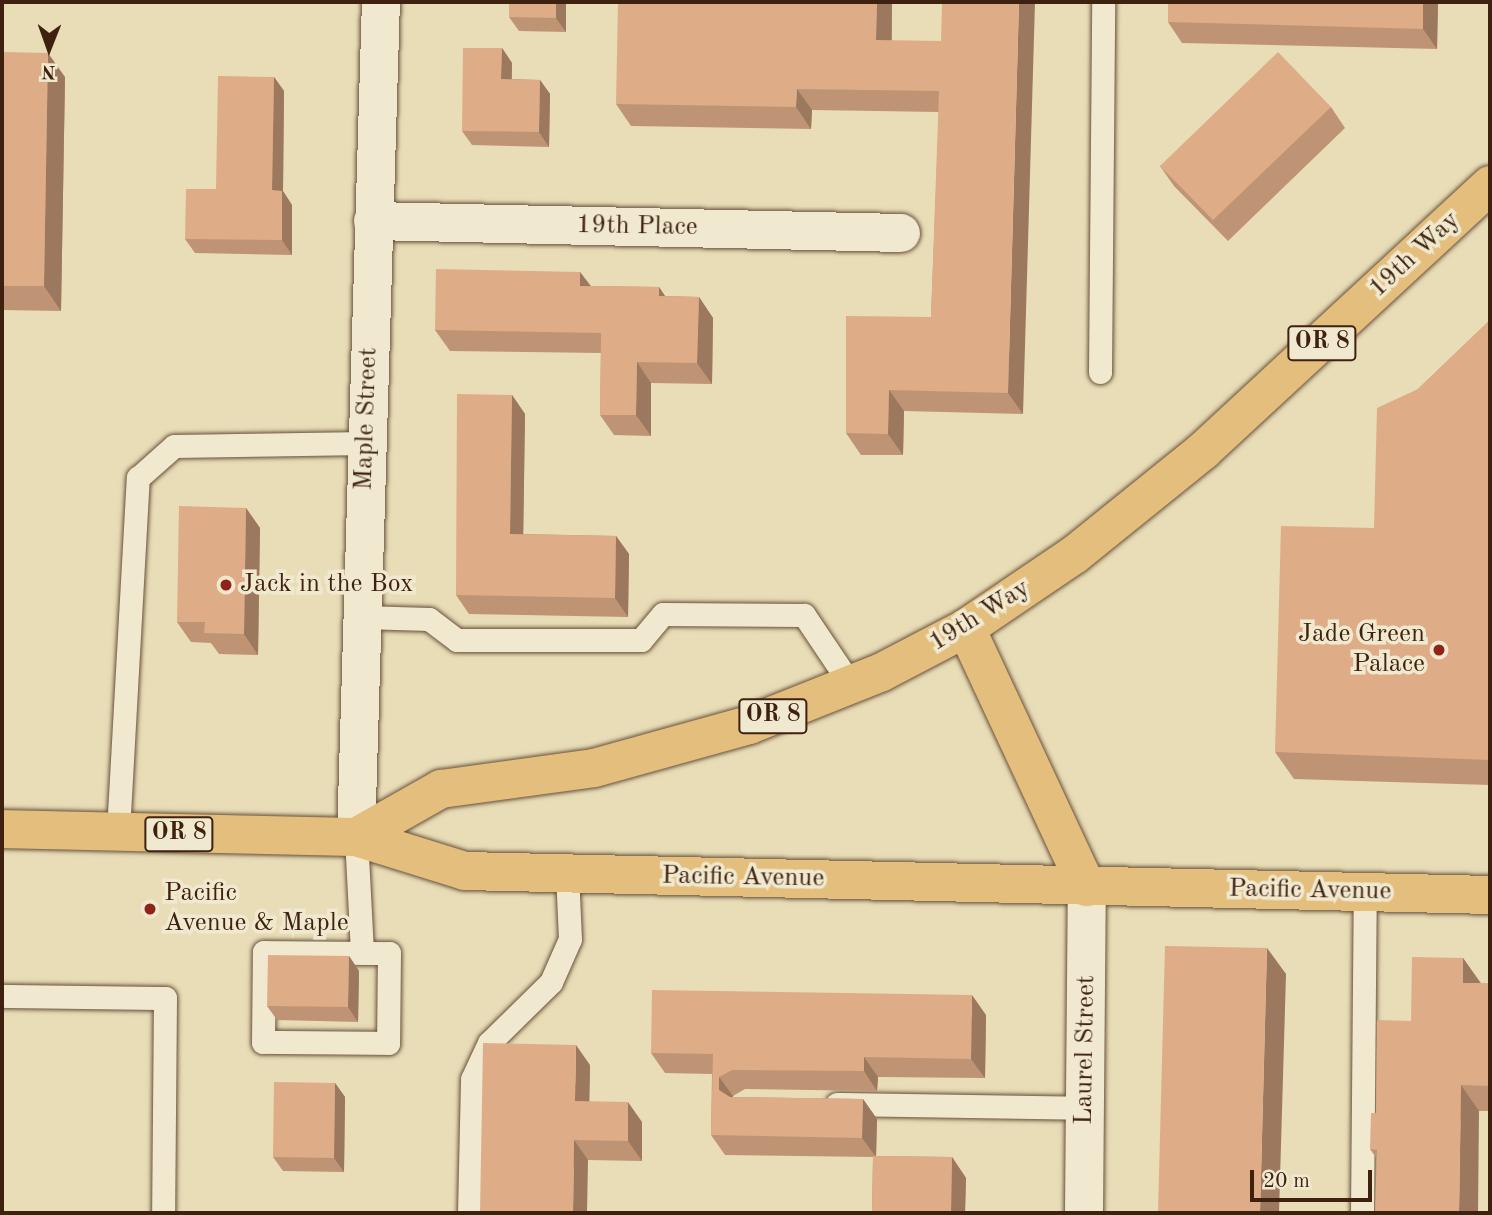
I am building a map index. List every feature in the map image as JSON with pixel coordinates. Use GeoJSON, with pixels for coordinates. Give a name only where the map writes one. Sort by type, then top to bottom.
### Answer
{"type":"FeatureCollection","features":[{"type":"Feature","properties":{"kind":"main road","name":"19th Way"},"geometry":{"type":"LineString","coordinates":[[356,837],[441,789],[521,781],[665,751],[851,685],[965,628],[1074,555],[1204,450],[1490,185]]}},
{"type":"Feature","properties":{"kind":"main road"},"geometry":{"type":"LineString","coordinates":[[965,628],[1087,887]]}},
{"type":"Feature","properties":{"kind":"main road","name":"Pacific Avenue"},"geometry":{"type":"LineString","coordinates":[[2,829],[356,837],[465,871],[1490,895]]}},
{"type":"Feature","properties":{"kind":"street","name":"Maple Street"},"geometry":{"type":"LineString","coordinates":[[356,837],[381,2]]}},
{"type":"Feature","properties":{"kind":"street","name":"19th Place"},"geometry":{"type":"LineString","coordinates":[[373,221],[901,233]]}},
{"type":"Feature","properties":{"kind":"street","name":"Laurel Street"},"geometry":{"type":"LineString","coordinates":[[1084,1213],[1087,887]]}},
{"type":"Feature","properties":{"kind":"lane"},"geometry":{"type":"LineString","coordinates":[[1100,372],[1103,2]]}},
{"type":"Feature","properties":{"kind":"lane"},"geometry":{"type":"LineString","coordinates":[[118,832],[138,478],[174,446],[367,443]]}},
{"type":"Feature","properties":{"kind":"lane"},"geometry":{"type":"LineString","coordinates":[[362,617],[429,619],[457,640],[641,640],[663,614],[804,615],[851,685]]}},
{"type":"Feature","properties":{"kind":"lane"},"geometry":{"type":"LineString","coordinates":[[356,837],[362,953]]}},
{"type":"Feature","properties":{"kind":"lane"},"geometry":{"type":"LineString","coordinates":[[469,1213],[472,1079],[489,1043],[551,982],[570,939],[566,874]]}},
{"type":"Feature","properties":{"kind":"lane"},"geometry":{"type":"LineString","coordinates":[[1362,1213],[1365,892]]}},
{"type":"Feature","properties":{"kind":"lane"},"geometry":{"type":"LineString","coordinates":[[264,953],[362,953],[389,953],[388,1043],[262,1042],[264,953]]}},
{"type":"Feature","properties":{"kind":"lane"},"geometry":{"type":"LineString","coordinates":[[2,996],[165,998],[163,1213]]}},
{"type":"Feature","properties":{"kind":"lane"},"geometry":{"type":"LineString","coordinates":[[813,1104],[1085,1108]]}},
{"type":"Feature","properties":{"kind":"building"},"geometry":{"type":"Polygon","coordinates":[[[509,2],[556,2],[556,18],[509,17],[509,2]]]}},
{"type":"Feature","properties":{"kind":"building"},"geometry":{"type":"Polygon","coordinates":[[[618,2],[877,2],[876,40],[941,41],[942,2],[1019,2],[1008,393],[889,390],[888,434],[846,433],[846,316],[931,317],[939,91],[797,89],[796,107],[616,104],[618,2]]]}},
{"type":"Feature","properties":{"kind":"building"},"geometry":{"type":"Polygon","coordinates":[[[1168,2],[1423,2],[1423,29],[1168,22],[1168,2]]]}},
{"type":"Feature","properties":{"kind":"building"},"geometry":{"type":"Polygon","coordinates":[[[463,48],[502,48],[501,79],[540,80],[539,132],[462,131],[463,48]]]}},
{"type":"Feature","properties":{"kind":"building"},"geometry":{"type":"Polygon","coordinates":[[[2,52],[48,53],[44,286],[2,286],[2,52]]]}},
{"type":"Feature","properties":{"kind":"building"},"geometry":{"type":"Polygon","coordinates":[[[1278,52],[1331,107],[1213,220],[1160,166],[1278,52]]]}},
{"type":"Feature","properties":{"kind":"building"},"geometry":{"type":"Polygon","coordinates":[[[218,76],[274,77],[272,190],[282,191],[282,240],[185,239],[186,189],[216,189],[218,76]]]}},
{"type":"Feature","properties":{"kind":"building"},"geometry":{"type":"Polygon","coordinates":[[[436,269],[580,272],[580,286],[659,287],[659,296],[699,297],[697,363],[637,362],[636,415],[600,415],[601,333],[435,330],[436,269]]]}},
{"type":"Feature","properties":{"kind":"building"},"geometry":{"type":"Polygon","coordinates":[[[1490,320],[1490,760],[1275,752],[1281,526],[1374,528],[1377,408],[1418,389],[1490,320]]]}},
{"type":"Feature","properties":{"kind":"building"},"geometry":{"type":"Polygon","coordinates":[[[457,394],[512,395],[510,534],[616,536],[615,598],[456,595],[457,394]]]}},
{"type":"Feature","properties":{"kind":"building","name":"Jack in the Box"},"geometry":{"type":"Polygon","coordinates":[[[179,506],[246,508],[244,634],[204,633],[205,622],[177,622],[179,506]]]}},
{"type":"Feature","properties":{"kind":"building"},"geometry":{"type":"Polygon","coordinates":[[[1165,946],[1267,948],[1260,1213],[1158,1213],[1165,946]]]}},
{"type":"Feature","properties":{"kind":"building"},"geometry":{"type":"Polygon","coordinates":[[[268,955],[349,956],[348,1007],[267,1006],[268,955]]]}},
{"type":"Feature","properties":{"kind":"building"},"geometry":{"type":"Polygon","coordinates":[[[1412,957],[1463,958],[1463,983],[1490,983],[1490,1086],[1461,1085],[1459,1213],[1375,1213],[1377,1150],[1370,1149],[1371,1113],[1376,1113],[1377,1020],[1411,1021],[1412,957]]]}},
{"type":"Feature","properties":{"kind":"building"},"geometry":{"type":"Polygon","coordinates":[[[652,990],[972,995],[971,1059],[864,1057],[864,1071],[732,1070],[719,1077],[719,1090],[730,1097],[863,1099],[862,1138],[711,1135],[713,1054],[651,1053],[652,990]]]}},
{"type":"Feature","properties":{"kind":"building"},"geometry":{"type":"Polygon","coordinates":[[[483,1043],[576,1045],[575,1101],[628,1102],[628,1141],[574,1140],[573,1213],[480,1213],[483,1043]]]}},
{"type":"Feature","properties":{"kind":"building"},"geometry":{"type":"Polygon","coordinates":[[[274,1082],[335,1083],[334,1158],[273,1157],[274,1082]]]}},
{"type":"Feature","properties":{"kind":"building"},"geometry":{"type":"Polygon","coordinates":[[[873,1156],[952,1157],[951,1213],[872,1213],[873,1156]]]}},
{"type":"Feature","properties":{"kind":"place","name":"Jack in the Box"},"geometry":{"type":"Point","coordinates":[226,585]}},
{"type":"Feature","properties":{"kind":"place","name":"Jade Green Palace"},"geometry":{"type":"Point","coordinates":[1439,650]}},
{"type":"Feature","properties":{"kind":"place","name":"Pacific Avenue & Maple"},"geometry":{"type":"Point","coordinates":[150,909]}}]}
